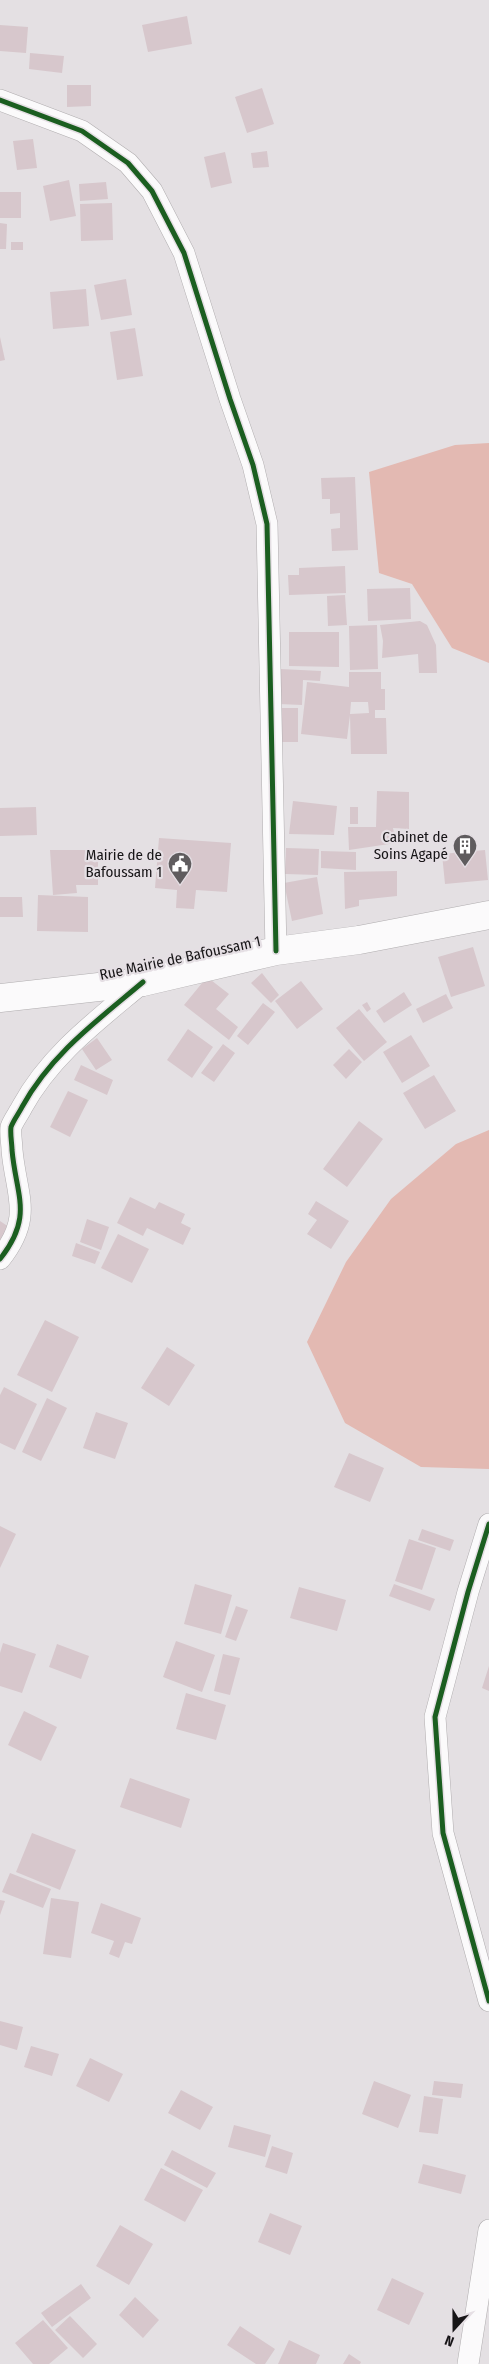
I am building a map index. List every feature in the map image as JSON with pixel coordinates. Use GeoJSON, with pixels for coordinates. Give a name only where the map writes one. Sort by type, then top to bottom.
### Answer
{"type":"FeatureCollection","features":[{"type":"Feature","properties":{"kind":"street"},"geometry":{"type":"LineString","coordinates":[[0,100],[82,131],[128,163],[152,192],[184,253],[253,465],[267,524],[276,951]]}},
{"type":"Feature","properties":{"kind":"street","name":"Rue Mairie de Bafoussam 1"},"geometry":{"type":"LineString","coordinates":[[0,998],[143,982],[276,951],[368,938],[489,914]]}},
{"type":"Feature","properties":{"kind":"street"},"geometry":{"type":"LineString","coordinates":[[0,1258],[8,1248],[21,1220],[21,1195],[14,1170],[11,1128],[35,1084],[70,1043],[143,982]]}},
{"type":"Feature","properties":{"kind":"street"},"geometry":{"type":"LineString","coordinates":[[489,1524],[468,1592],[436,1717],[443,1833],[485,1968],[489,2001]]}},
{"type":"Feature","properties":{"kind":"street"},"geometry":{"type":"LineString","coordinates":[[468,2364],[489,2230]]}},
{"type":"Feature","properties":{"kind":"shaded area"},"geometry":{"type":"Polygon","coordinates":[[[489,443],[489,663],[452,648],[412,584],[379,573],[369,472],[455,445],[489,443]]]}},
{"type":"Feature","properties":{"kind":"shaded area"},"geometry":{"type":"Polygon","coordinates":[[[489,1130],[489,1469],[421,1467],[345,1423],[307,1342],[346,1262],[391,1199],[456,1144],[489,1130]]]}},
{"type":"Feature","properties":{"kind":"building"},"geometry":{"type":"Polygon","coordinates":[[[187,16],[192,44],[148,52],[142,25],[187,16]]]}},
{"type":"Feature","properties":{"kind":"building"},"geometry":{"type":"Polygon","coordinates":[[[0,25],[28,27],[26,53],[0,51],[0,25]]]}},
{"type":"Feature","properties":{"kind":"building"},"geometry":{"type":"Polygon","coordinates":[[[30,53],[64,56],[62,73],[29,69],[30,53]]]}},
{"type":"Feature","properties":{"kind":"building"},"geometry":{"type":"Polygon","coordinates":[[[67,85],[91,85],[91,106],[67,107],[67,85]]]}},
{"type":"Feature","properties":{"kind":"building"},"geometry":{"type":"Polygon","coordinates":[[[262,88],[274,124],[247,133],[235,97],[262,88]]]}},
{"type":"Feature","properties":{"kind":"building"},"geometry":{"type":"Polygon","coordinates":[[[33,139],[37,168],[17,170],[13,141],[33,139]]]}},
{"type":"Feature","properties":{"kind":"building"},"geometry":{"type":"Polygon","coordinates":[[[267,151],[269,167],[253,168],[251,153],[267,151]]]}},
{"type":"Feature","properties":{"kind":"building"},"geometry":{"type":"Polygon","coordinates":[[[225,152],[232,183],[211,188],[204,157],[225,152]]]}},
{"type":"Feature","properties":{"kind":"building"},"geometry":{"type":"Polygon","coordinates":[[[69,180],[76,216],[50,221],[43,186],[69,180]]]}},
{"type":"Feature","properties":{"kind":"building"},"geometry":{"type":"Polygon","coordinates":[[[106,182],[108,199],[80,201],[79,184],[106,182]]]}},
{"type":"Feature","properties":{"kind":"building"},"geometry":{"type":"Polygon","coordinates":[[[0,192],[21,192],[21,218],[0,218],[0,192]]]}},
{"type":"Feature","properties":{"kind":"building"},"geometry":{"type":"Polygon","coordinates":[[[112,203],[113,240],[81,241],[80,204],[112,203]]]}},
{"type":"Feature","properties":{"kind":"building"},"geometry":{"type":"Polygon","coordinates":[[[0,223],[7,224],[6,249],[0,249],[0,223]]]}},
{"type":"Feature","properties":{"kind":"building"},"geometry":{"type":"Polygon","coordinates":[[[11,242],[23,242],[23,250],[11,250],[11,242]]]}},
{"type":"Feature","properties":{"kind":"building"},"geometry":{"type":"Polygon","coordinates":[[[126,279],[132,315],[101,320],[94,285],[126,279]]]}},
{"type":"Feature","properties":{"kind":"building"},"geometry":{"type":"Polygon","coordinates":[[[86,289],[89,326],[53,329],[50,292],[86,289]]]}},
{"type":"Feature","properties":{"kind":"building"},"geometry":{"type":"Polygon","coordinates":[[[135,328],[143,376],[117,380],[110,332],[135,328]]]}},
{"type":"Feature","properties":{"kind":"building"},"geometry":{"type":"Polygon","coordinates":[[[0,337],[5,360],[0,361],[0,337]]]}},
{"type":"Feature","properties":{"kind":"building"},"geometry":{"type":"Polygon","coordinates":[[[355,477],[358,550],[332,551],[331,529],[340,528],[340,513],[330,514],[330,499],[322,499],[321,478],[355,477]]]}},
{"type":"Feature","properties":{"kind":"building"},"geometry":{"type":"Polygon","coordinates":[[[345,566],[346,593],[289,595],[288,575],[299,575],[299,568],[345,566]]]}},
{"type":"Feature","properties":{"kind":"building"},"geometry":{"type":"Polygon","coordinates":[[[410,588],[411,619],[368,621],[367,589],[410,588]]]}},
{"type":"Feature","properties":{"kind":"building"},"geometry":{"type":"Polygon","coordinates":[[[345,595],[347,625],[328,626],[327,596],[345,595]]]}},
{"type":"Feature","properties":{"kind":"building"},"geometry":{"type":"Polygon","coordinates":[[[420,621],[427,625],[436,645],[437,673],[419,673],[418,654],[382,658],[383,641],[380,625],[420,621]]]}},
{"type":"Feature","properties":{"kind":"building"},"geometry":{"type":"Polygon","coordinates":[[[377,625],[378,669],[350,670],[349,626],[377,625]]]}},
{"type":"Feature","properties":{"kind":"building"},"geometry":{"type":"Polygon","coordinates":[[[289,632],[339,632],[339,667],[289,666],[289,632]]]}},
{"type":"Feature","properties":{"kind":"building"},"geometry":{"type":"Polygon","coordinates":[[[280,669],[321,671],[320,681],[303,680],[302,705],[279,704],[280,669]]]}},
{"type":"Feature","properties":{"kind":"building"},"geometry":{"type":"Polygon","coordinates":[[[349,672],[381,672],[381,689],[385,689],[385,710],[375,710],[375,718],[386,718],[387,754],[351,754],[350,715],[347,739],[301,734],[307,682],[349,687],[349,672]],[[351,702],[350,714],[369,713],[368,702],[351,702]]]}},
{"type":"Feature","properties":{"kind":"building"},"geometry":{"type":"Polygon","coordinates":[[[279,708],[298,708],[298,742],[279,742],[279,708]]]}},
{"type":"Feature","properties":{"kind":"building"},"geometry":{"type":"Polygon","coordinates":[[[377,791],[409,792],[409,829],[393,828],[396,843],[349,850],[348,827],[376,827],[377,791]]]}},
{"type":"Feature","properties":{"kind":"building"},"geometry":{"type":"Polygon","coordinates":[[[293,801],[337,806],[334,835],[289,834],[293,801]]]}},
{"type":"Feature","properties":{"kind":"building"},"geometry":{"type":"Polygon","coordinates":[[[36,807],[37,835],[0,836],[0,808],[36,807]]]}},
{"type":"Feature","properties":{"kind":"building"},"geometry":{"type":"Polygon","coordinates":[[[350,807],[358,807],[358,824],[350,824],[350,807]]]}},
{"type":"Feature","properties":{"kind":"building"},"geometry":{"type":"Polygon","coordinates":[[[159,838],[231,843],[227,892],[196,890],[194,909],[176,908],[177,890],[155,888],[159,838]]]}},
{"type":"Feature","properties":{"kind":"building"},"geometry":{"type":"Polygon","coordinates":[[[286,848],[319,849],[318,875],[285,874],[286,848]]]}},
{"type":"Feature","properties":{"kind":"building"},"geometry":{"type":"Polygon","coordinates":[[[50,850],[98,850],[98,885],[76,885],[77,893],[53,895],[50,850]]]}},
{"type":"Feature","properties":{"kind":"building","name":"Cabinet de Soins Agapé"},"geometry":{"type":"Polygon","coordinates":[[[485,850],[488,880],[445,884],[442,854],[485,850]]]}},
{"type":"Feature","properties":{"kind":"building"},"geometry":{"type":"Polygon","coordinates":[[[321,851],[356,852],[356,870],[321,868],[321,851]]]}},
{"type":"Feature","properties":{"kind":"building"},"geometry":{"type":"Polygon","coordinates":[[[397,871],[397,896],[359,900],[359,906],[345,909],[344,872],[397,871]]]}},
{"type":"Feature","properties":{"kind":"building"},"geometry":{"type":"Polygon","coordinates":[[[317,877],[323,914],[292,921],[284,883],[317,877]]]}},
{"type":"Feature","properties":{"kind":"building"},"geometry":{"type":"Polygon","coordinates":[[[38,895],[88,897],[88,932],[37,931],[38,895]]]}},
{"type":"Feature","properties":{"kind":"building"},"geometry":{"type":"Polygon","coordinates":[[[0,897],[22,897],[23,917],[0,917],[0,897]]]}},
{"type":"Feature","properties":{"kind":"building"},"geometry":{"type":"Polygon","coordinates":[[[473,947],[485,986],[451,997],[438,957],[473,947]]]}},
{"type":"Feature","properties":{"kind":"building"},"geometry":{"type":"Polygon","coordinates":[[[262,973],[279,995],[271,1003],[251,983],[262,973]]]}},
{"type":"Feature","properties":{"kind":"building"},"geometry":{"type":"Polygon","coordinates":[[[207,977],[229,994],[216,1009],[238,1027],[229,1040],[184,1005],[207,977]]]}},
{"type":"Feature","properties":{"kind":"building"},"geometry":{"type":"Polygon","coordinates":[[[301,981],[323,1009],[297,1029],[275,1001],[301,981]]]}},
{"type":"Feature","properties":{"kind":"building"},"geometry":{"type":"Polygon","coordinates":[[[404,992],[412,1005],[384,1023],[376,1011],[404,992]]]}},
{"type":"Feature","properties":{"kind":"building"},"geometry":{"type":"Polygon","coordinates":[[[446,994],[453,1008],[423,1023],[416,1009],[446,994]]]}},
{"type":"Feature","properties":{"kind":"building"},"geometry":{"type":"Polygon","coordinates":[[[367,1002],[371,1009],[367,1012],[362,1005],[367,1002]]]}},
{"type":"Feature","properties":{"kind":"building"},"geometry":{"type":"Polygon","coordinates":[[[263,1003],[275,1012],[248,1045],[237,1036],[263,1003]]]}},
{"type":"Feature","properties":{"kind":"building"},"geometry":{"type":"Polygon","coordinates":[[[359,1009],[387,1042],[364,1061],[336,1028],[359,1009]]]}},
{"type":"Feature","properties":{"kind":"building"},"geometry":{"type":"Polygon","coordinates":[[[188,1029],[213,1047],[192,1078],[167,1060],[188,1029]]]}},
{"type":"Feature","properties":{"kind":"building"},"geometry":{"type":"Polygon","coordinates":[[[411,1035],[430,1066],[402,1083],[383,1052],[411,1035]]]}},
{"type":"Feature","properties":{"kind":"building"},"geometry":{"type":"Polygon","coordinates":[[[97,1038],[112,1060],[96,1070],[82,1049],[97,1038]]]}},
{"type":"Feature","properties":{"kind":"building"},"geometry":{"type":"Polygon","coordinates":[[[223,1044],[235,1053],[214,1082],[201,1073],[223,1044]]]}},
{"type":"Feature","properties":{"kind":"building"},"geometry":{"type":"Polygon","coordinates":[[[349,1049],[362,1062],[346,1079],[333,1065],[349,1049]]]}},
{"type":"Feature","properties":{"kind":"building"},"geometry":{"type":"Polygon","coordinates":[[[81,1065],[113,1080],[107,1095],[74,1080],[81,1065]]]}},
{"type":"Feature","properties":{"kind":"building"},"geometry":{"type":"Polygon","coordinates":[[[434,1075],[456,1111],[425,1129],[403,1093],[434,1075]]]}},
{"type":"Feature","properties":{"kind":"building"},"geometry":{"type":"Polygon","coordinates":[[[68,1091],[88,1100],[70,1137],[50,1127],[68,1091]]]}},
{"type":"Feature","properties":{"kind":"building"},"geometry":{"type":"Polygon","coordinates":[[[359,1121],[383,1139],[347,1187],[323,1169],[359,1121]]]}},
{"type":"Feature","properties":{"kind":"building"},"geometry":{"type":"Polygon","coordinates":[[[130,1197],[155,1209],[159,1202],[185,1214],[181,1223],[191,1228],[183,1245],[147,1228],[143,1236],[117,1223],[130,1197]]]}},
{"type":"Feature","properties":{"kind":"building"},"geometry":{"type":"Polygon","coordinates":[[[316,1201],[349,1221],[331,1249],[307,1234],[317,1220],[308,1214],[316,1201]]]}},
{"type":"Feature","properties":{"kind":"building"},"geometry":{"type":"Polygon","coordinates":[[[87,1219],[109,1227],[101,1250],[80,1242],[87,1219]]]}},
{"type":"Feature","properties":{"kind":"building"},"geometry":{"type":"Polygon","coordinates":[[[0,1221],[9,1227],[0,1240],[0,1221]]]}},
{"type":"Feature","properties":{"kind":"building"},"geometry":{"type":"Polygon","coordinates":[[[118,1234],[149,1249],[132,1283],[101,1268],[118,1234]]]}},
{"type":"Feature","properties":{"kind":"building"},"geometry":{"type":"Polygon","coordinates":[[[76,1243],[100,1252],[95,1264],[72,1256],[76,1243]]]}},
{"type":"Feature","properties":{"kind":"building"},"geometry":{"type":"Polygon","coordinates":[[[45,1320],[79,1337],[52,1392],[17,1375],[45,1320]]]}},
{"type":"Feature","properties":{"kind":"building"},"geometry":{"type":"Polygon","coordinates":[[[167,1347],[195,1365],[169,1406],[141,1388],[167,1347]]]}},
{"type":"Feature","properties":{"kind":"building"},"geometry":{"type":"Polygon","coordinates":[[[4,1387],[37,1404],[15,1450],[0,1443],[0,1395],[4,1387]]]}},
{"type":"Feature","properties":{"kind":"building"},"geometry":{"type":"Polygon","coordinates":[[[47,1398],[67,1408],[41,1461],[22,1452],[47,1398]]]}},
{"type":"Feature","properties":{"kind":"building"},"geometry":{"type":"Polygon","coordinates":[[[96,1412],[128,1423],[115,1459],[83,1448],[96,1412]]]}},
{"type":"Feature","properties":{"kind":"building"},"geometry":{"type":"Polygon","coordinates":[[[349,1453],[384,1468],[370,1502],[334,1487],[349,1453]]]}},
{"type":"Feature","properties":{"kind":"building"},"geometry":{"type":"Polygon","coordinates":[[[0,1526],[16,1534],[0,1568],[0,1526]]]}},
{"type":"Feature","properties":{"kind":"building"},"geometry":{"type":"Polygon","coordinates":[[[422,1529],[454,1540],[450,1551],[418,1540],[422,1529]]]}},
{"type":"Feature","properties":{"kind":"building"},"geometry":{"type":"Polygon","coordinates":[[[409,1539],[436,1548],[422,1590],[395,1581],[409,1539]]]}},
{"type":"Feature","properties":{"kind":"building"},"geometry":{"type":"Polygon","coordinates":[[[195,1584],[232,1595],[221,1634],[184,1624],[195,1584]]]}},
{"type":"Feature","properties":{"kind":"building"},"geometry":{"type":"Polygon","coordinates":[[[394,1584],[435,1599],[430,1611],[389,1596],[394,1584]]]}},
{"type":"Feature","properties":{"kind":"building"},"geometry":{"type":"Polygon","coordinates":[[[299,1587],[346,1600],[337,1631],[290,1618],[299,1587]]]}},
{"type":"Feature","properties":{"kind":"building"},"geometry":{"type":"Polygon","coordinates":[[[236,1606],[248,1610],[236,1641],[225,1637],[236,1606]]]}},
{"type":"Feature","properties":{"kind":"building"},"geometry":{"type":"Polygon","coordinates":[[[176,1641],[215,1655],[202,1692],[163,1677],[176,1641]]]}},
{"type":"Feature","properties":{"kind":"building"},"geometry":{"type":"Polygon","coordinates":[[[3,1643],[36,1654],[22,1693],[0,1686],[0,1653],[3,1643]]]}},
{"type":"Feature","properties":{"kind":"building"},"geometry":{"type":"Polygon","coordinates":[[[57,1644],[89,1656],[81,1679],[49,1667],[57,1644]]]}},
{"type":"Feature","properties":{"kind":"building"},"geometry":{"type":"Polygon","coordinates":[[[223,1654],[240,1658],[230,1695],[214,1691],[223,1654]]]}},
{"type":"Feature","properties":{"kind":"building"},"geometry":{"type":"Polygon","coordinates":[[[489,1666],[489,1691],[482,1688],[489,1666]]]}},
{"type":"Feature","properties":{"kind":"building"},"geometry":{"type":"Polygon","coordinates":[[[186,1693],[226,1705],[216,1740],[176,1729],[186,1693]]]}},
{"type":"Feature","properties":{"kind":"building"},"geometry":{"type":"Polygon","coordinates":[[[24,1711],[57,1727],[41,1761],[8,1745],[24,1711]]]}},
{"type":"Feature","properties":{"kind":"building"},"geometry":{"type":"Polygon","coordinates":[[[130,1778],[190,1799],[181,1828],[120,1807],[130,1778]]]}},
{"type":"Feature","properties":{"kind":"building"},"geometry":{"type":"Polygon","coordinates":[[[32,1833],[76,1850],[60,1890],[16,1872],[32,1833]]]}},
{"type":"Feature","properties":{"kind":"building"},"geometry":{"type":"Polygon","coordinates":[[[10,1873],[51,1889],[43,1908],[2,1892],[10,1873]]]}},
{"type":"Feature","properties":{"kind":"building"},"geometry":{"type":"Polygon","coordinates":[[[51,1898],[79,1902],[71,1958],[43,1954],[51,1898]]]}},
{"type":"Feature","properties":{"kind":"building"},"geometry":{"type":"Polygon","coordinates":[[[0,1900],[5,1901],[0,1915],[0,1900]]]}},
{"type":"Feature","properties":{"kind":"building"},"geometry":{"type":"Polygon","coordinates":[[[101,1903],[141,1918],[132,1944],[125,1942],[119,1958],[109,1954],[114,1941],[91,1933],[101,1903]]]}},
{"type":"Feature","properties":{"kind":"building"},"geometry":{"type":"Polygon","coordinates":[[[0,2021],[23,2027],[17,2050],[0,2045],[0,2021]]]}},
{"type":"Feature","properties":{"kind":"building"},"geometry":{"type":"Polygon","coordinates":[[[31,2046],[59,2054],[52,2076],[24,2067],[31,2046]]]}},
{"type":"Feature","properties":{"kind":"building"},"geometry":{"type":"Polygon","coordinates":[[[90,2058],[123,2074],[109,2102],[76,2086],[90,2058]]]}},
{"type":"Feature","properties":{"kind":"building"},"geometry":{"type":"Polygon","coordinates":[[[374,2081],[411,2095],[398,2128],[362,2114],[374,2081]]]}},
{"type":"Feature","properties":{"kind":"building"},"geometry":{"type":"Polygon","coordinates":[[[434,2081],[463,2084],[461,2098],[432,2095],[434,2081]]]}},
{"type":"Feature","properties":{"kind":"building"},"geometry":{"type":"Polygon","coordinates":[[[181,2090],[213,2107],[200,2130],[168,2113],[181,2090]]]}},
{"type":"Feature","properties":{"kind":"building"},"geometry":{"type":"Polygon","coordinates":[[[424,2096],[443,2099],[438,2134],[419,2132],[424,2096]]]}},
{"type":"Feature","properties":{"kind":"building"},"geometry":{"type":"Polygon","coordinates":[[[234,2125],[271,2135],[265,2157],[228,2147],[234,2125]]]}},
{"type":"Feature","properties":{"kind":"building"},"geometry":{"type":"Polygon","coordinates":[[[272,2146],[293,2153],[287,2174],[265,2167],[272,2146]]]}},
{"type":"Feature","properties":{"kind":"building"},"geometry":{"type":"Polygon","coordinates":[[[172,2150],[216,2173],[207,2188],[164,2165],[172,2150]]]}},
{"type":"Feature","properties":{"kind":"building"},"geometry":{"type":"Polygon","coordinates":[[[423,2164],[466,2175],[461,2194],[418,2183],[423,2164]]]}},
{"type":"Feature","properties":{"kind":"building"},"geometry":{"type":"Polygon","coordinates":[[[161,2168],[203,2190],[185,2222],[144,2200],[161,2168]]]}},
{"type":"Feature","properties":{"kind":"building"},"geometry":{"type":"Polygon","coordinates":[[[270,2213],[302,2226],[290,2255],[258,2242],[270,2213]]]}},
{"type":"Feature","properties":{"kind":"building"},"geometry":{"type":"Polygon","coordinates":[[[120,2225],[153,2244],[129,2285],[96,2266],[120,2225]]]}},
{"type":"Feature","properties":{"kind":"building"},"geometry":{"type":"Polygon","coordinates":[[[392,2278],[424,2293],[409,2325],[377,2310],[392,2278]]]}},
{"type":"Feature","properties":{"kind":"building"},"geometry":{"type":"Polygon","coordinates":[[[81,2284],[91,2298],[52,2327],[41,2313],[81,2284]]]}},
{"type":"Feature","properties":{"kind":"building"},"geometry":{"type":"Polygon","coordinates":[[[135,2297],[159,2320],[143,2338],[119,2315],[135,2297]]]}},
{"type":"Feature","properties":{"kind":"building"},"geometry":{"type":"Polygon","coordinates":[[[70,2316],[97,2344],[83,2358],[55,2330],[70,2316]]]}},
{"type":"Feature","properties":{"kind":"building"},"geometry":{"type":"Polygon","coordinates":[[[43,2320],[68,2348],[49,2364],[33,2364],[15,2343],[43,2320]]]}},
{"type":"Feature","properties":{"kind":"building"},"geometry":{"type":"Polygon","coordinates":[[[240,2326],[275,2349],[265,2364],[256,2364],[227,2345],[240,2326]]]}},
{"type":"Feature","properties":{"kind":"building"},"geometry":{"type":"Polygon","coordinates":[[[289,2340],[320,2355],[316,2364],[278,2364],[289,2340]]]}},
{"type":"Feature","properties":{"kind":"building"},"geometry":{"type":"Polygon","coordinates":[[[349,2354],[361,2362],[360,2364],[343,2364],[349,2354]]]}},
{"type":"Feature","properties":{"kind":"cycle path"},"geometry":{"type":"LineString","coordinates":[[0,100],[82,131],[128,163],[152,191],[184,253],[253,465],[267,524],[276,951]]}},
{"type":"Feature","properties":{"kind":"cycle path"},"geometry":{"type":"LineString","coordinates":[[0,1259],[17,1230],[20,1218],[19,1193],[11,1136],[13,1122],[34,1088],[61,1054],[143,982]]}},
{"type":"Feature","properties":{"kind":"cycle path"},"geometry":{"type":"LineString","coordinates":[[489,1524],[468,1592],[435,1717],[443,1833],[489,2001]]}},
{"type":"Feature","properties":{"kind":"place","name":"Cabinet de Soins Agapé"},"geometry":{"type":"Point","coordinates":[465,867]}},
{"type":"Feature","properties":{"kind":"place","name":"Mairie de de Bafoussam 1"},"geometry":{"type":"Point","coordinates":[180,885]}}]}
